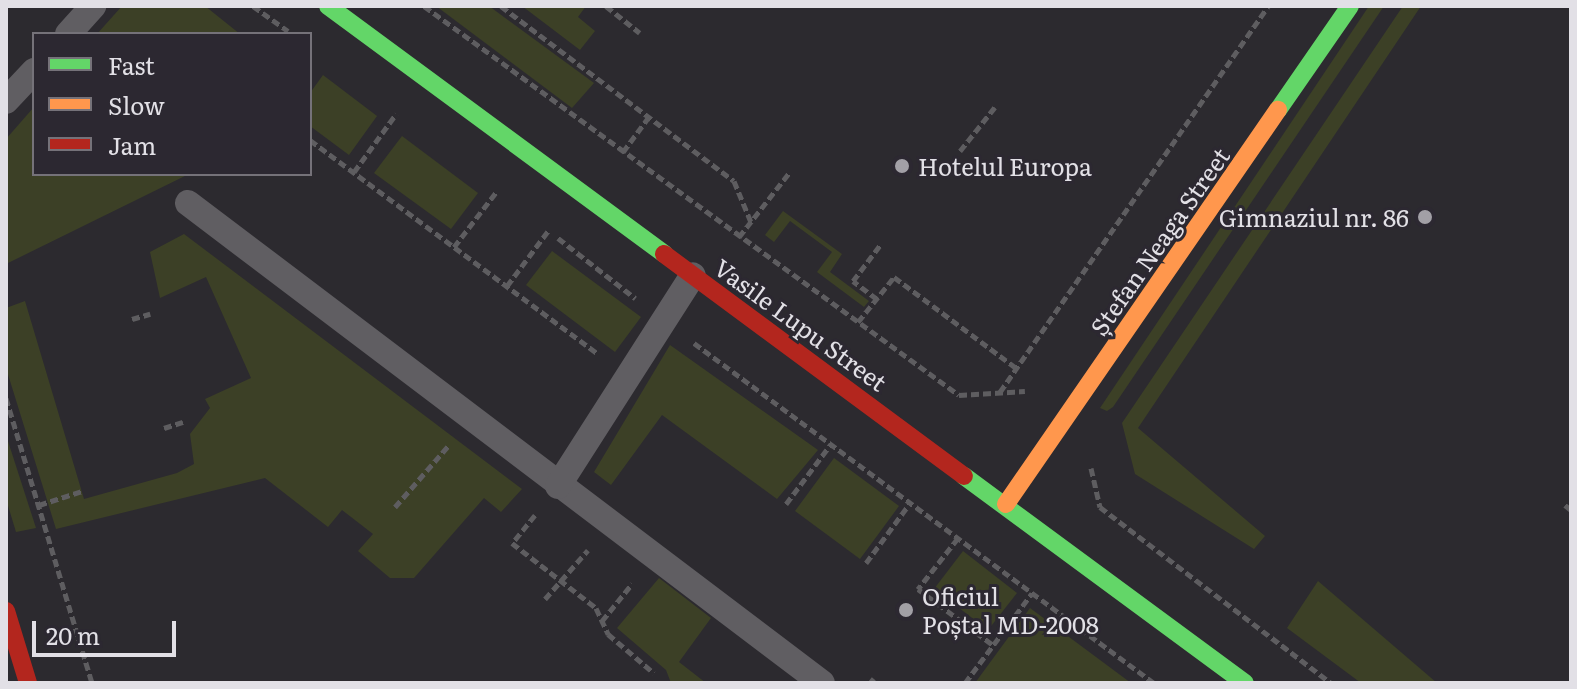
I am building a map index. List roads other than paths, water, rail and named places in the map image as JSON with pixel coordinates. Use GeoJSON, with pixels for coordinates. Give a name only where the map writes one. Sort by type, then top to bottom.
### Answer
{"type":"FeatureCollection","features":[{"type":"Feature","properties":{"kind":"main road","name":"Vasile Lupu Street"},"geometry":{"type":"LineString","coordinates":[[328,6],[1245,683]]}},
{"type":"Feature","properties":{"kind":"main road","name":"Ștefan Neaga Street"},"geometry":{"type":"LineString","coordinates":[[1006,504],[1350,6]]}},
{"type":"Feature","properties":{"kind":"main road"},"geometry":{"type":"LineString","coordinates":[[6,611],[28,683]]}},
{"type":"Feature","properties":{"kind":"lane"},"geometry":{"type":"LineString","coordinates":[[70,32],[93,6]]}},
{"type":"Feature","properties":{"kind":"lane"},"geometry":{"type":"LineString","coordinates":[[6,101],[32,73]]}},
{"type":"Feature","properties":{"kind":"lane"},"geometry":{"type":"LineString","coordinates":[[188,203],[822,683]]}},
{"type":"Feature","properties":{"kind":"lane"},"geometry":{"type":"LineString","coordinates":[[558,486],[693,275]]}},
{"type":"Feature","properties":{"kind":"place","name":"Hotelul Europa"},"geometry":{"type":"Point","coordinates":[902,166]}},
{"type":"Feature","properties":{"kind":"place","name":"Gimnaziul nr. 86"},"geometry":{"type":"Point","coordinates":[1425,217]}},
{"type":"Feature","properties":{"kind":"place","name":"Oficiul Poștal MD-2008"},"geometry":{"type":"Point","coordinates":[906,610]}}]}
